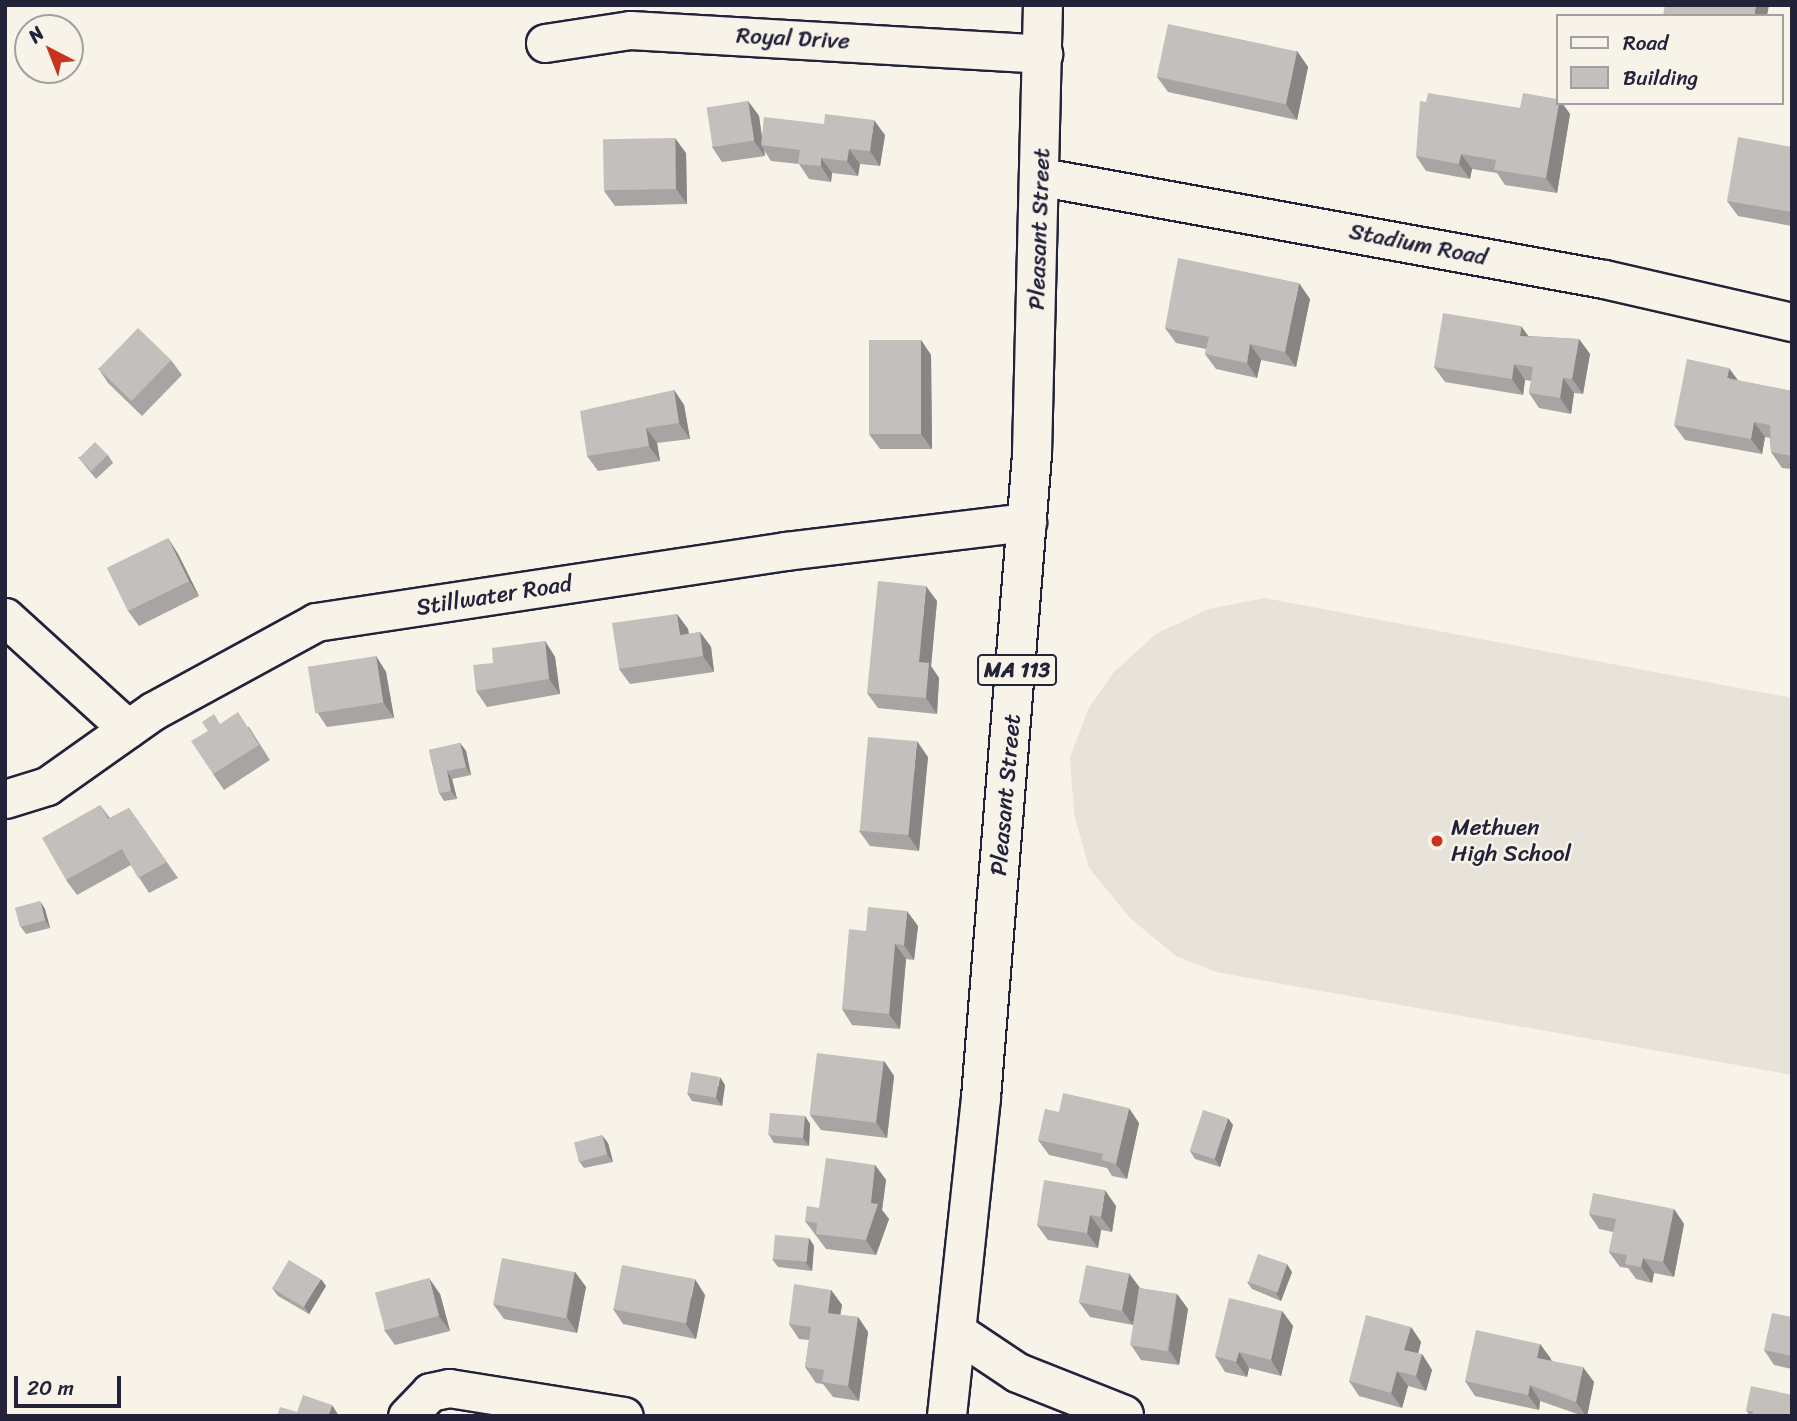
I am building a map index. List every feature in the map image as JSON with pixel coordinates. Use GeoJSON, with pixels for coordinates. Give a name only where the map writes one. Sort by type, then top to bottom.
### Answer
{"type":"FeatureCollection","features":[{"type":"Feature","properties":{"kind":"main road","name":"Pleasant Street"},"geometry":{"type":"LineString","coordinates":[[947,1416],[958,1333],[1027,522],[1042,177],[1043,5]]}},
{"type":"Feature","properties":{"kind":"main road"},"geometry":{"type":"LineString","coordinates":[[958,1333],[1018,1373],[1121,1416]]}},
{"type":"Feature","properties":{"kind":"street","name":"Royal Drive"},"geometry":{"type":"LineString","coordinates":[[545,43],[630,30],[1043,54]]}},
{"type":"Feature","properties":{"kind":"street","name":"Stadium Road"},"geometry":{"type":"LineString","coordinates":[[1042,177],[1604,279],[1792,322]]}},
{"type":"Feature","properties":{"kind":"street","name":"Stillwater Road"},"geometry":{"type":"LineString","coordinates":[[5,799],[47,786],[128,729],[316,622],[786,551],[1027,522]]}},
{"type":"Feature","properties":{"kind":"street"},"geometry":{"type":"LineString","coordinates":[[5,617],[128,729]]}},
{"type":"Feature","properties":{"kind":"street"},"geometry":{"type":"LineString","coordinates":[[407,1416],[430,1392],[449,1388],[624,1416]]}},
{"type":"Feature","properties":{"kind":"shaded area","name":"Methuen High School"},"geometry":{"type":"Polygon","coordinates":[[[1265,598],[1792,698],[1792,1075],[1216,972],[1176,956],[1131,919],[1089,868],[1074,814],[1070,757],[1089,708],[1113,673],[1156,634],[1208,609],[1265,598]]]}},
{"type":"Feature","properties":{"kind":"building"},"geometry":{"type":"Polygon","coordinates":[[[1665,5],[1756,5],[1754,14],[1663,14],[1665,5]]]}},
{"type":"Feature","properties":{"kind":"building"},"geometry":{"type":"Polygon","coordinates":[[[1168,24],[1297,51],[1286,104],[1157,77],[1168,24]]]}},
{"type":"Feature","properties":{"kind":"building"},"geometry":{"type":"Polygon","coordinates":[[[1428,93],[1520,108],[1523,93],[1556,99],[1556,105],[1559,105],[1546,178],[1494,170],[1496,160],[1461,154],[1459,164],[1416,156],[1420,101],[1426,102],[1428,93]]]}},
{"type":"Feature","properties":{"kind":"building"},"geometry":{"type":"Polygon","coordinates":[[[748,101],[754,141],[713,147],[707,108],[748,101]]]}},
{"type":"Feature","properties":{"kind":"building"},"geometry":{"type":"Polygon","coordinates":[[[825,114],[874,120],[870,151],[849,149],[847,161],[821,158],[821,166],[798,164],[800,150],[761,145],[764,117],[824,124],[825,114]]]}},
{"type":"Feature","properties":{"kind":"building"},"geometry":{"type":"Polygon","coordinates":[[[1738,137],[1792,147],[1792,212],[1727,201],[1738,137]]]}},
{"type":"Feature","properties":{"kind":"building"},"geometry":{"type":"Polygon","coordinates":[[[675,138],[676,189],[604,190],[603,139],[675,138]]]}},
{"type":"Feature","properties":{"kind":"building"},"geometry":{"type":"Polygon","coordinates":[[[1178,258],[1299,283],[1285,352],[1250,344],[1247,363],[1205,354],[1209,337],[1165,328],[1178,258]]]}},
{"type":"Feature","properties":{"kind":"building"},"geometry":{"type":"Polygon","coordinates":[[[1443,313],[1521,326],[1520,336],[1579,339],[1572,379],[1563,378],[1560,398],[1529,393],[1533,367],[1514,364],[1512,379],[1434,367],[1443,313]]]}},
{"type":"Feature","properties":{"kind":"building"},"geometry":{"type":"Polygon","coordinates":[[[138,328],[171,360],[131,401],[98,369],[138,328]]]}},
{"type":"Feature","properties":{"kind":"building"},"geometry":{"type":"Polygon","coordinates":[[[869,340],[921,340],[921,434],[869,434],[869,340]]]}},
{"type":"Feature","properties":{"kind":"building"},"geometry":{"type":"Polygon","coordinates":[[[1687,359],[1729,368],[1727,378],[1792,391],[1792,456],[1771,452],[1770,425],[1754,422],[1751,439],[1674,425],[1687,359]]]}},
{"type":"Feature","properties":{"kind":"building"},"geometry":{"type":"Polygon","coordinates":[[[674,390],[679,423],[646,428],[649,446],[587,456],[580,411],[674,390]]]}},
{"type":"Feature","properties":{"kind":"building"},"geometry":{"type":"Polygon","coordinates":[[[95,442],[108,455],[91,471],[79,458],[95,442]]]}},
{"type":"Feature","properties":{"kind":"building"},"geometry":{"type":"Polygon","coordinates":[[[168,538],[189,581],[128,611],[107,568],[168,538]]]}},
{"type":"Feature","properties":{"kind":"building"},"geometry":{"type":"Polygon","coordinates":[[[878,581],[926,586],[919,662],[929,663],[926,698],[867,693],[878,581]]]}},
{"type":"Feature","properties":{"kind":"building"},"geometry":{"type":"Polygon","coordinates":[[[677,614],[680,635],[700,632],[703,656],[619,669],[612,623],[677,614]]]}},
{"type":"Feature","properties":{"kind":"building"},"geometry":{"type":"Polygon","coordinates":[[[545,641],[549,679],[476,691],[473,665],[493,663],[492,648],[545,641]]]}},
{"type":"Feature","properties":{"kind":"building"},"geometry":{"type":"Polygon","coordinates":[[[376,656],[383,702],[315,713],[308,667],[376,656]]]}},
{"type":"Feature","properties":{"kind":"building"},"geometry":{"type":"Polygon","coordinates":[[[238,712],[259,745],[213,774],[191,741],[208,731],[202,722],[214,714],[220,724],[238,712]]]}},
{"type":"Feature","properties":{"kind":"building"},"geometry":{"type":"Polygon","coordinates":[[[868,737],[917,741],[909,835],[860,831],[868,737]]]}},
{"type":"Feature","properties":{"kind":"building"},"geometry":{"type":"Polygon","coordinates":[[[460,743],[466,767],[447,771],[451,791],[439,793],[429,750],[460,743]]]}},
{"type":"Feature","properties":{"kind":"building"},"geometry":{"type":"Polygon","coordinates":[[[100,805],[108,819],[129,808],[167,862],[138,878],[122,849],[66,880],[42,838],[100,805]]]}},
{"type":"Feature","properties":{"kind":"building"},"geometry":{"type":"Polygon","coordinates":[[[40,901],[45,920],[20,927],[15,908],[40,901]]]}},
{"type":"Feature","properties":{"kind":"building"},"geometry":{"type":"Polygon","coordinates":[[[868,907],[907,911],[904,945],[895,944],[889,1014],[842,1009],[849,929],[866,931],[868,907]]]}},
{"type":"Feature","properties":{"kind":"building"},"geometry":{"type":"Polygon","coordinates":[[[817,1053],[884,1061],[876,1123],[809,1115],[817,1053]]]}},
{"type":"Feature","properties":{"kind":"building"},"geometry":{"type":"Polygon","coordinates":[[[691,1072],[720,1077],[716,1098],[687,1093],[691,1072]]]}},
{"type":"Feature","properties":{"kind":"building"},"geometry":{"type":"Polygon","coordinates":[[[1063,1093],[1129,1108],[1116,1164],[1102,1160],[1103,1154],[1038,1140],[1045,1109],[1059,1112],[1063,1093]]]}},
{"type":"Feature","properties":{"kind":"building"},"geometry":{"type":"Polygon","coordinates":[[[1203,1110],[1228,1118],[1214,1159],[1190,1151],[1203,1110]]]}},
{"type":"Feature","properties":{"kind":"building"},"geometry":{"type":"Polygon","coordinates":[[[770,1113],[805,1116],[803,1138],[768,1135],[770,1113]]]}},
{"type":"Feature","properties":{"kind":"building"},"geometry":{"type":"Polygon","coordinates":[[[602,1135],[607,1154],[579,1162],[574,1143],[602,1135]]]}},
{"type":"Feature","properties":{"kind":"building"},"geometry":{"type":"Polygon","coordinates":[[[826,1158],[875,1165],[871,1203],[878,1204],[866,1240],[816,1234],[817,1223],[805,1221],[807,1206],[819,1208],[826,1158]]]}},
{"type":"Feature","properties":{"kind":"building"},"geometry":{"type":"Polygon","coordinates":[[[1044,1180],[1105,1190],[1101,1217],[1090,1215],[1087,1233],[1037,1225],[1044,1180]]]}},
{"type":"Feature","properties":{"kind":"building"},"geometry":{"type":"Polygon","coordinates":[[[1593,1193],[1674,1209],[1663,1262],[1643,1258],[1641,1267],[1625,1264],[1627,1255],[1609,1252],[1616,1219],[1589,1214],[1593,1193]]]}},
{"type":"Feature","properties":{"kind":"building"},"geometry":{"type":"Polygon","coordinates":[[[775,1235],[809,1238],[807,1262],[773,1259],[775,1235]]]}},
{"type":"Feature","properties":{"kind":"building"},"geometry":{"type":"Polygon","coordinates":[[[1258,1254],[1287,1264],[1278,1292],[1248,1282],[1258,1254]]]}},
{"type":"Feature","properties":{"kind":"building"},"geometry":{"type":"Polygon","coordinates":[[[502,1258],[575,1272],[566,1318],[493,1304],[502,1258]]]}},
{"type":"Feature","properties":{"kind":"building"},"geometry":{"type":"Polygon","coordinates":[[[289,1260],[321,1279],[304,1307],[272,1288],[289,1260]]]}},
{"type":"Feature","properties":{"kind":"building"},"geometry":{"type":"Polygon","coordinates":[[[622,1265],[695,1279],[686,1323],[613,1309],[622,1265]]]}},
{"type":"Feature","properties":{"kind":"building"},"geometry":{"type":"Polygon","coordinates":[[[1086,1265],[1129,1273],[1122,1311],[1079,1302],[1086,1265]]]}},
{"type":"Feature","properties":{"kind":"building"},"geometry":{"type":"Polygon","coordinates":[[[429,1278],[439,1316],[385,1330],[375,1292],[429,1278]]]}},
{"type":"Feature","properties":{"kind":"building"},"geometry":{"type":"Polygon","coordinates":[[[794,1284],[831,1290],[828,1313],[858,1317],[848,1386],[822,1382],[824,1370],[805,1367],[811,1327],[789,1324],[794,1284]]]}},
{"type":"Feature","properties":{"kind":"building"},"geometry":{"type":"Polygon","coordinates":[[[1139,1288],[1177,1294],[1167,1351],[1130,1345],[1139,1288]]]}},
{"type":"Feature","properties":{"kind":"building"},"geometry":{"type":"Polygon","coordinates":[[[1229,1298],[1282,1311],[1271,1360],[1239,1352],[1236,1362],[1215,1356],[1229,1298]]]}},
{"type":"Feature","properties":{"kind":"building"},"geometry":{"type":"Polygon","coordinates":[[[1772,1313],[1792,1317],[1792,1356],[1764,1350],[1772,1313]]]}},
{"type":"Feature","properties":{"kind":"building"},"geometry":{"type":"Polygon","coordinates":[[[1366,1315],[1411,1327],[1404,1350],[1422,1354],[1416,1376],[1397,1371],[1391,1393],[1349,1381],[1366,1315]]]}},
{"type":"Feature","properties":{"kind":"building"},"geometry":{"type":"Polygon","coordinates":[[[1476,1330],[1540,1344],[1537,1358],[1583,1367],[1576,1402],[1530,1385],[1528,1395],[1465,1381],[1476,1330]]]}},
{"type":"Feature","properties":{"kind":"building"},"geometry":{"type":"Polygon","coordinates":[[[1751,1386],[1792,1395],[1792,1416],[1752,1416],[1753,1411],[1746,1410],[1751,1386]]]}},
{"type":"Feature","properties":{"kind":"building"},"geometry":{"type":"Polygon","coordinates":[[[303,1395],[332,1405],[328,1416],[277,1416],[280,1407],[297,1412],[303,1395]]]}},
{"type":"Feature","properties":{"kind":"place","name":"Methuen High School"},"geometry":{"type":"Point","coordinates":[1437,841]}}]}
